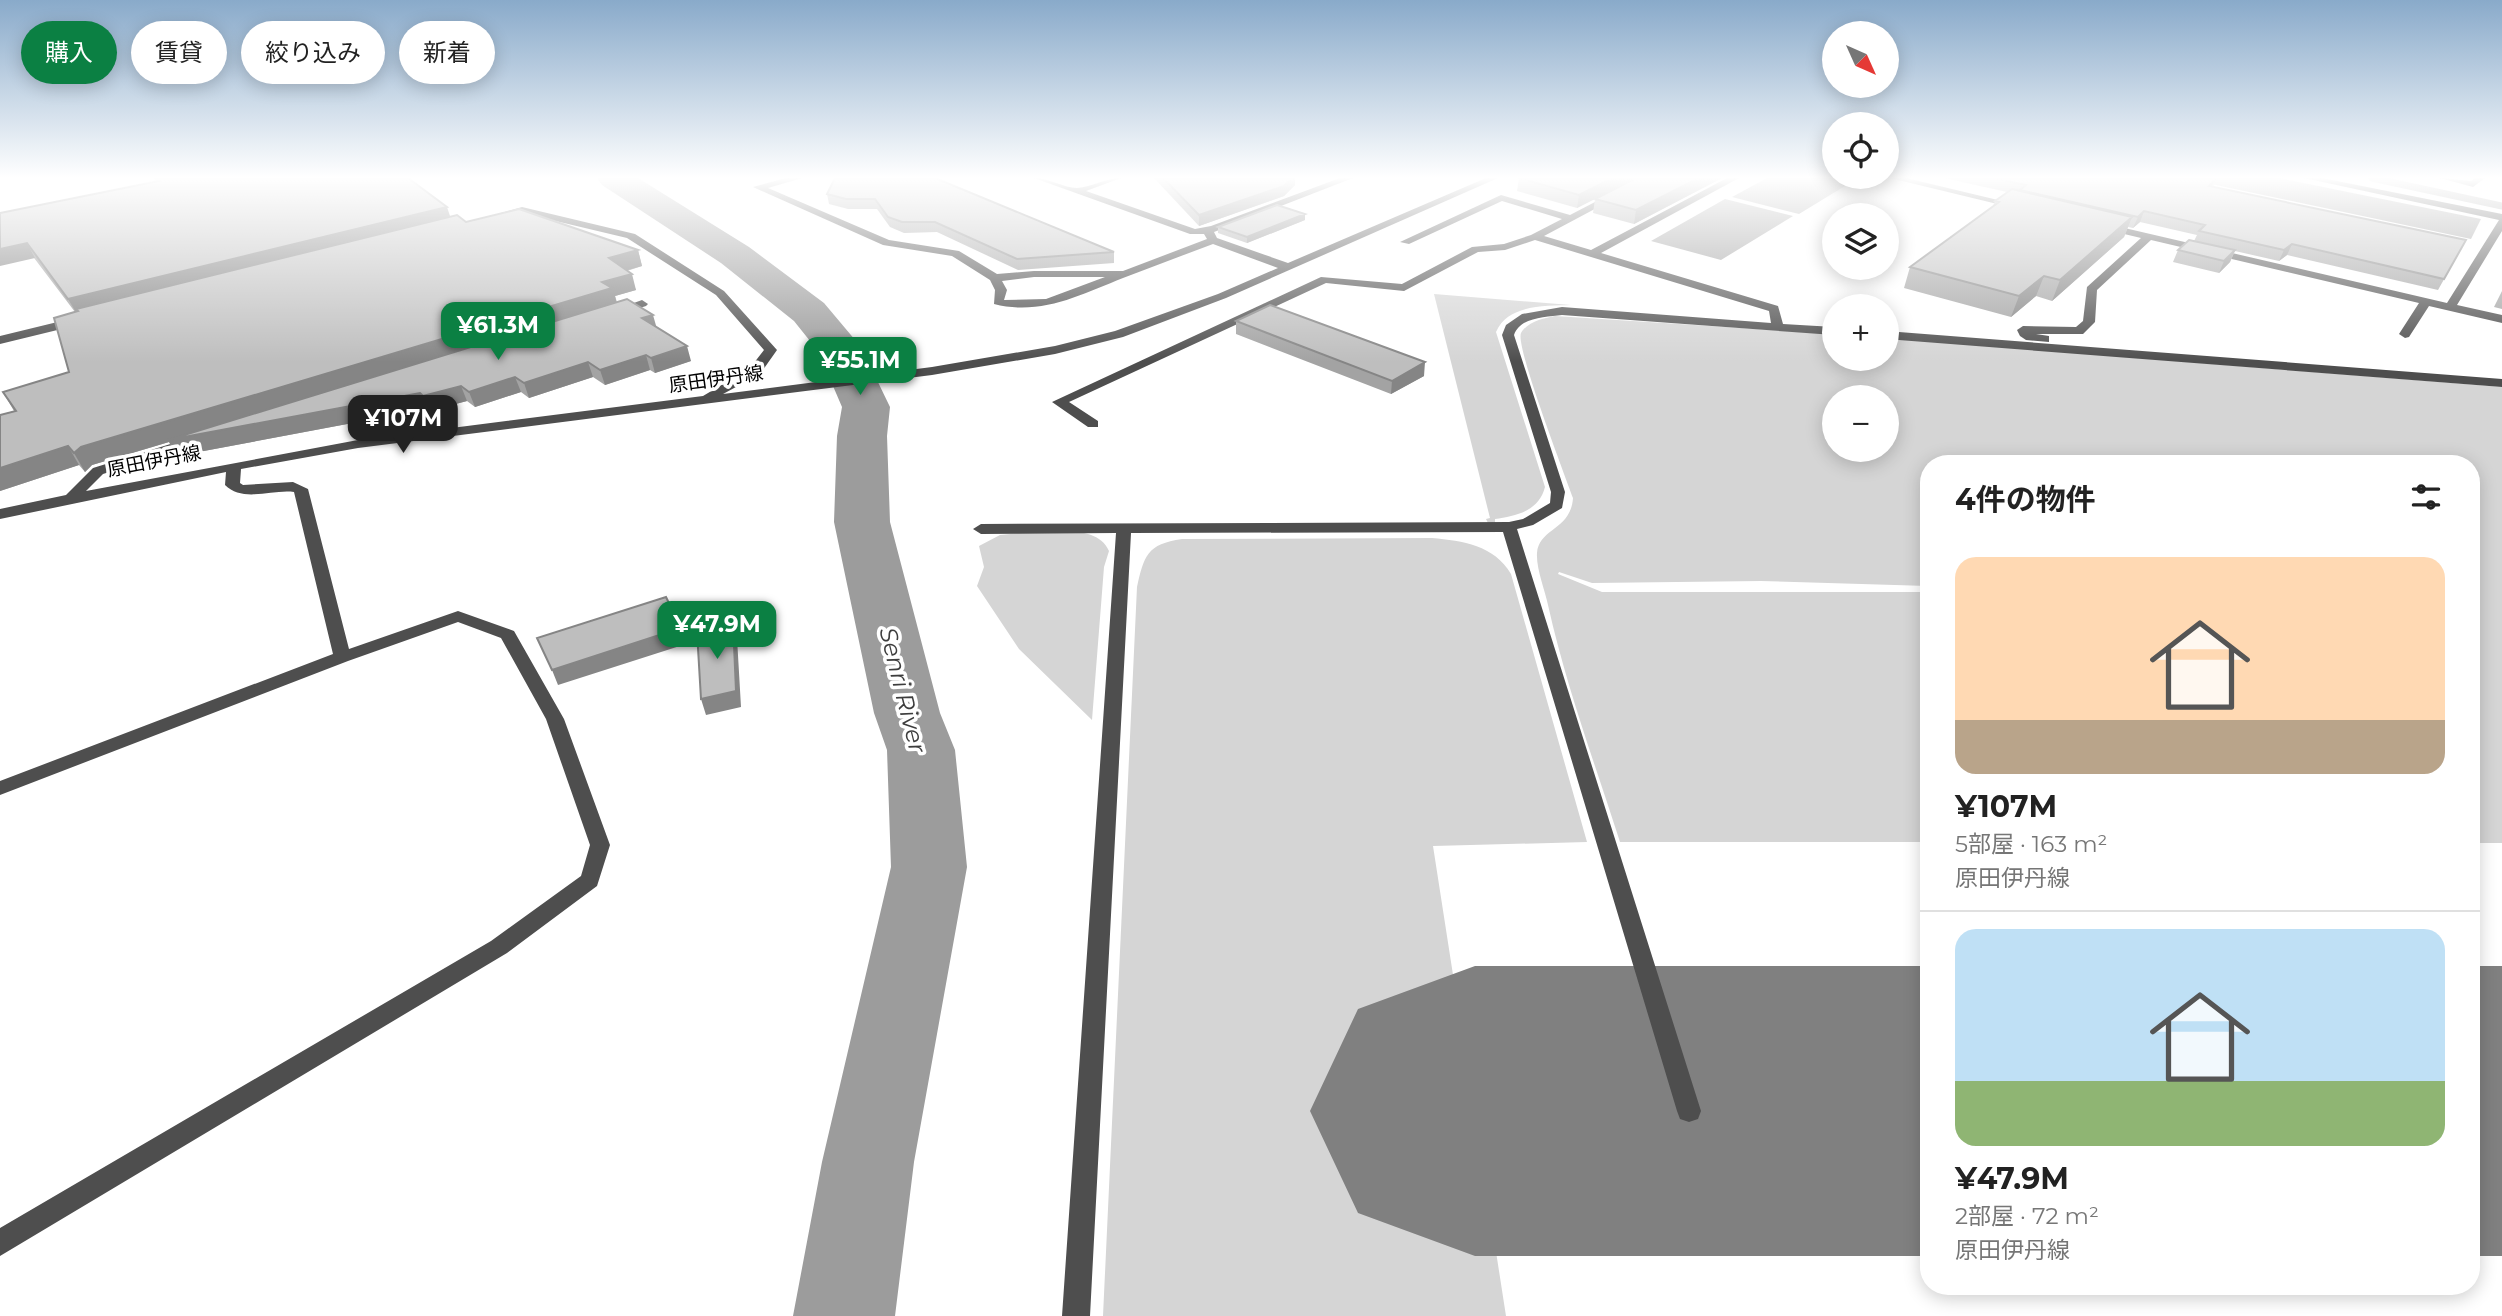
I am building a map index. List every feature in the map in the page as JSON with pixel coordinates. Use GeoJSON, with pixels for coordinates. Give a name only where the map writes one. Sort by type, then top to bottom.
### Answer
{"type":"FeatureCollection","features":[{"type":"Feature","properties":{"kind":"street"},"geometry":{"type":"LineString","coordinates":[[636,239],[720,293],[771,349],[755,371],[700,401]]}},
{"type":"Feature","properties":{"kind":"street"},"geometry":{"type":"LineString","coordinates":[[879,239],[887,243],[956,253],[995,278],[1000,290],[998,302],[1011,306],[1057,300],[1124,274],[1200,239]]}},
{"type":"Feature","properties":{"kind":"street"},"geometry":{"type":"LineString","coordinates":[[1221,239],[1287,267]]}},
{"type":"Feature","properties":{"kind":"street","name":"原田伊丹線"},"geometry":{"type":"LineString","coordinates":[[0,514],[72,497],[234,466],[443,432],[910,374],[1055,351],[1119,334],[1222,296],[1351,239]]}},
{"type":"Feature","properties":{"kind":"street"},"geometry":{"type":"LineString","coordinates":[[1405,242],[1411,239]]}},
{"type":"Feature","properties":{"kind":"street"},"geometry":{"type":"LineString","coordinates":[[1093,424],[1059,402],[1325,279],[1404,288],[1476,250],[1506,247],[1528,239]]}},
{"type":"Feature","properties":{"kind":"street"},"geometry":{"type":"LineString","coordinates":[[1543,239],[1774,309],[1778,326]]}},
{"type":"Feature","properties":{"kind":"street"},"geometry":{"type":"LineString","coordinates":[[1592,254],[1619,239]]}},
{"type":"Feature","properties":{"kind":"street"},"geometry":{"type":"LineString","coordinates":[[2056,348],[2045,338],[2025,336],[2023,330],[2079,331],[2089,322],[2091,289],[2146,239]]}},
{"type":"Feature","properties":{"kind":"street"},"geometry":{"type":"LineString","coordinates":[[2159,239],[2502,319]]}},
{"type":"Feature","properties":{"kind":"street"},"geometry":{"type":"LineString","coordinates":[[2450,307],[2490,239]]}},
{"type":"Feature","properties":{"kind":"street"},"geometry":{"type":"LineString","coordinates":[[995,278],[1034,274],[1124,274]]}},
{"type":"Feature","properties":{"kind":"street"},"geometry":{"type":"LineString","coordinates":[[2405,334],[2426,302]]}},
{"type":"Feature","properties":{"kind":"street"},"geometry":{"type":"LineString","coordinates":[[603,316],[642,304]]}},
{"type":"Feature","properties":{"kind":"street"},"geometry":{"type":"LineString","coordinates":[[981,528],[1509,527],[1549,511],[1557,505],[1558,492],[1508,335],[1517,322],[1542,313],[1582,312],[1822,330]]}},
{"type":"Feature","properties":{"kind":"street"},"geometry":{"type":"LineString","coordinates":[[0,340],[95,316]]}},
{"type":"Feature","properties":{"kind":"street"},"geometry":{"type":"LineString","coordinates":[[1899,336],[2502,383]]}},
{"type":"Feature","properties":{"kind":"street"},"geometry":{"type":"LineString","coordinates":[[72,497],[98,471],[204,438]]}},
{"type":"Feature","properties":{"kind":"street"},"geometry":{"type":"LineString","coordinates":[[234,466],[232,485],[240,490],[290,485],[301,489],[342,657]]}},
{"type":"Feature","properties":{"kind":"street"},"geometry":{"type":"LineString","coordinates":[[1509,527],[1689,1111]]}},
{"type":"Feature","properties":{"kind":"street"},"geometry":{"type":"LineString","coordinates":[[1076,1316],[1124,528]]}},
{"type":"Feature","properties":{"kind":"street"},"geometry":{"type":"LineString","coordinates":[[0,788],[342,657],[458,617],[509,635],[555,719],[600,845],[590,880],[499,947],[0,1242]]}},
{"type":"Feature","properties":{"kind":"shaded area"},"geometry":{"type":"Polygon","coordinates":[[[1654,239],[1755,239],[1721,260],[1651,241],[1654,239]]]}},
{"type":"Feature","properties":{"kind":"shaded area"},"geometry":{"type":"Polygon","coordinates":[[[1434,294],[1571,305],[1518,311],[1509,316],[1496,332],[1545,487],[1538,502],[1532,507],[1518,514],[1495,519],[1495,523],[1488,523],[1486,519],[1490,518],[1434,294]]]}},
{"type":"Feature","properties":{"kind":"shaded area"},"geometry":{"type":"Polygon","coordinates":[[[1555,316],[1822,333],[1822,371],[1899,371],[1899,339],[2502,387],[2502,843],[2480,843],[2480,455],[1920,455],[1920,586],[1761,581],[1592,583],[1559,572],[1558,574],[1602,592],[1920,592],[1920,842],[1620,842],[1572,695],[1538,566],[1539,545],[1543,538],[1567,517],[1573,498],[1525,361],[1521,333],[1527,326],[1555,316]]]}},
{"type":"Feature","properties":{"kind":"shaded area"},"geometry":{"type":"Polygon","coordinates":[[[1029,532],[1085,533],[1103,542],[1109,551],[1104,567],[1092,720],[1019,649],[977,586],[984,567],[979,546],[1000,535],[1029,532]]]}},
{"type":"Feature","properties":{"kind":"shaded area"},"geometry":{"type":"Polygon","coordinates":[[[1432,538],[1477,546],[1496,557],[1511,574],[1587,842],[1433,846],[1506,1316],[1103,1316],[1137,587],[1142,567],[1154,548],[1182,539],[1432,538]]]}},
{"type":"Feature","properties":{"kind":"building"},"geometry":{"type":"Polygon","coordinates":[[[0,239],[313,239],[68,299],[27,243],[0,249],[0,239]]]}},
{"type":"Feature","properties":{"kind":"building"},"geometry":{"type":"Polygon","coordinates":[[[358,239],[607,239],[638,250],[609,258],[632,274],[602,282],[612,288],[81,447],[74,453],[68,446],[0,468],[0,415],[16,411],[3,392],[69,372],[54,318],[78,311],[76,309],[358,239]]]}},
{"type":"Feature","properties":{"kind":"building"},"geometry":{"type":"Polygon","coordinates":[[[974,239],[1084,239],[1114,252],[1017,259],[974,239]]]}},
{"type":"Feature","properties":{"kind":"building"},"geometry":{"type":"Polygon","coordinates":[[[1948,239],[2106,239],[2060,280],[2044,276],[2019,296],[1910,267],[1948,239]]]}},
{"type":"Feature","properties":{"kind":"building"},"geometry":{"type":"Polygon","coordinates":[[[2237,239],[2466,240],[2444,279],[2292,244],[2284,250],[2237,239]]]}},
{"type":"Feature","properties":{"kind":"building"},"geometry":{"type":"Polygon","coordinates":[[[2189,240],[2235,250],[2224,261],[2178,250],[2189,240]]]}},
{"type":"Feature","properties":{"kind":"building"},"geometry":{"type":"Polygon","coordinates":[[[627,299],[653,315],[642,318],[687,346],[651,358],[646,355],[600,370],[588,362],[524,383],[515,377],[469,392],[461,386],[423,396],[420,393],[168,440],[627,299]]]}},
{"type":"Feature","properties":{"kind":"building"},"geometry":{"type":"Polygon","coordinates":[[[1270,305],[1425,362],[1392,381],[1236,321],[1270,305]]]}},
{"type":"Feature","properties":{"kind":"building"},"geometry":{"type":"Polygon","coordinates":[[[666,597],[681,628],[552,670],[537,638],[666,597]]]}},
{"type":"Feature","properties":{"kind":"building"},"geometry":{"type":"Polygon","coordinates":[[[733,622],[736,691],[701,699],[697,631],[733,622]]]}},
{"type":"Feature","properties":{"kind":"waterway","name":"Senri River"},"geometry":{"type":"LineString","coordinates":[[711,239],[809,312],[839,347],[861,391],[866,407],[862,436],[862,522],[907,713],[921,750],[929,867],[868,1162],[844,1316]]}},
{"type":"Feature","properties":{"kind":"runway"},"geometry":{"type":"LineString","coordinates":[[1475,1111],[1920,1111]]}},
{"type":"Feature","properties":{"kind":"runway"},"geometry":{"type":"LineString","coordinates":[[2480,1111],[2502,1111]]}}]}
